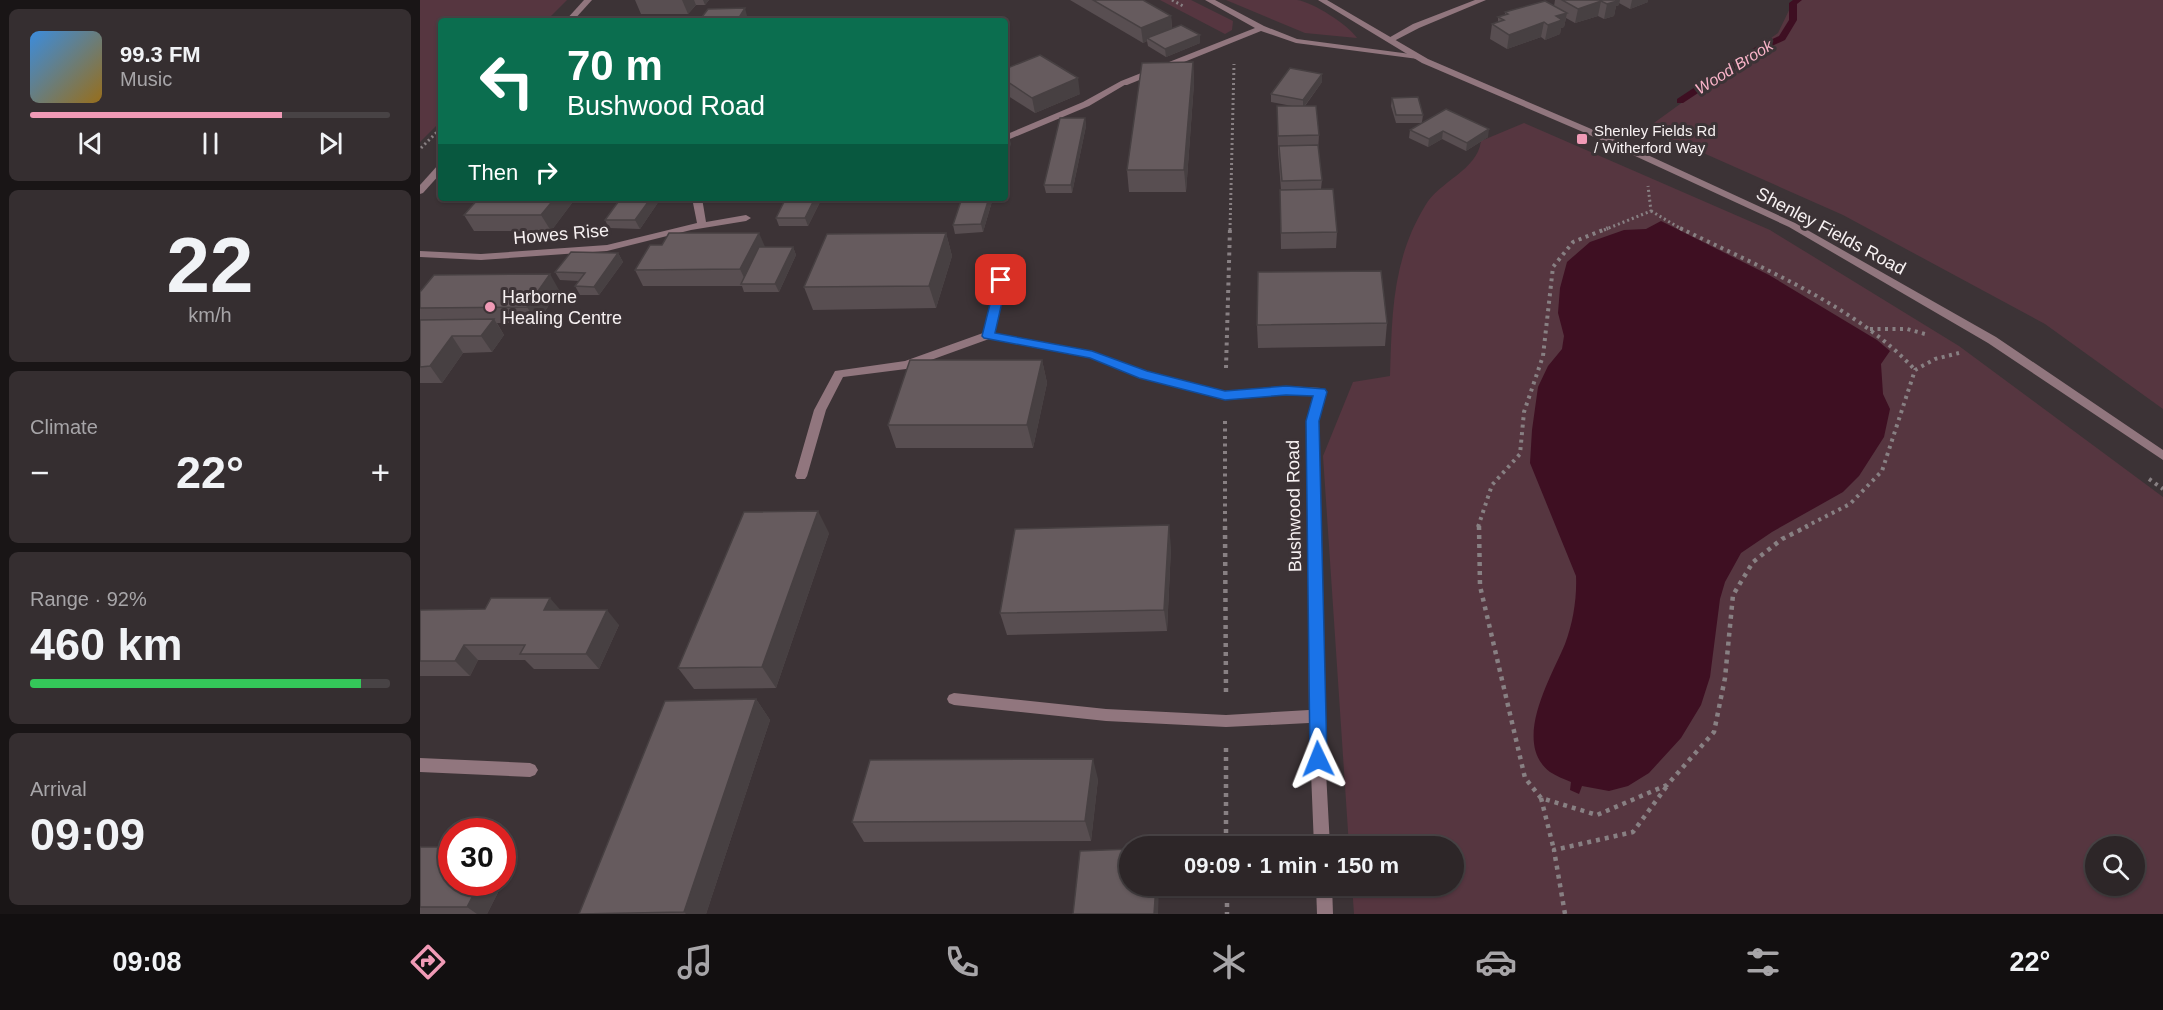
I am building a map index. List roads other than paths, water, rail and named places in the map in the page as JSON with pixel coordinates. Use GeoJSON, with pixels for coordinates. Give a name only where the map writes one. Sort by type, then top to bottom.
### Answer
{"type":"FeatureCollection","features":[{"type":"Feature","properties":{"kind":"street"},"geometry":{"type":"LineString","coordinates":[[572,18],[588,0]]}},
{"type":"Feature","properties":{"kind":"street","name":"Shenley Fields Road"},"geometry":{"type":"LineString","coordinates":[[1209,0],[1261,28],[1296,41],[1418,57]]}},
{"type":"Feature","properties":{"kind":"street","name":"Shenley Fields Road"},"geometry":{"type":"LineString","coordinates":[[1322,0],[1418,57],[1792,225],[1992,340],[2163,456]]}},
{"type":"Feature","properties":{"kind":"street"},"geometry":{"type":"LineString","coordinates":[[1389,40],[1416,26],[1482,0]]}},
{"type":"Feature","properties":{"kind":"street"},"geometry":{"type":"LineString","coordinates":[[1008,137],[1086,104],[1124,83],[1261,28]]}},
{"type":"Feature","properties":{"kind":"street"},"geometry":{"type":"LineString","coordinates":[[420,191],[438,170]]}},
{"type":"Feature","properties":{"kind":"street"},"geometry":{"type":"LineString","coordinates":[[698,201],[702,225]]}},
{"type":"Feature","properties":{"kind":"street","name":"Howes Rise"},"geometry":{"type":"LineString","coordinates":[[420,254],[481,257],[607,248],[702,225],[746,218]]}},
{"type":"Feature","properties":{"kind":"street"},"geometry":{"type":"LineString","coordinates":[[988,336],[1006,262]]}},
{"type":"Feature","properties":{"kind":"street","name":"Bushwood Road"},"geometry":{"type":"LineString","coordinates":[[801,476],[820,410],[839,374],[906,365],[988,336],[1092,355],[1144,375],[1225,395],[1286,390],[1321,392],[1312,421],[1316,716],[1322,836]]}},
{"type":"Feature","properties":{"kind":"street"},"geometry":{"type":"LineString","coordinates":[[954,699],[1106,715],[1226,721],[1316,716]]}},
{"type":"Feature","properties":{"kind":"street"},"geometry":{"type":"LineString","coordinates":[[420,765],[530,770]]}},
{"type":"Feature","properties":{"kind":"street"},"geometry":{"type":"LineString","coordinates":[[1324,896],[1325,914]]}},
{"type":"Feature","properties":{"kind":"waterway","name":"Wood Brook"},"geometry":{"type":"LineString","coordinates":[[1680,101],[1760,48],[1782,38],[1793,20],[1793,3],[1798,0]]}},
{"type":"Feature","properties":{"kind":"place","name":"Shenley Fields Rd / Witherford Way"},"geometry":{"type":"Point","coordinates":[1582,139]}},
{"type":"Feature","properties":{"kind":"place","name":"Harborne Healing Centre"},"geometry":{"type":"Point","coordinates":[490,307]}}]}
